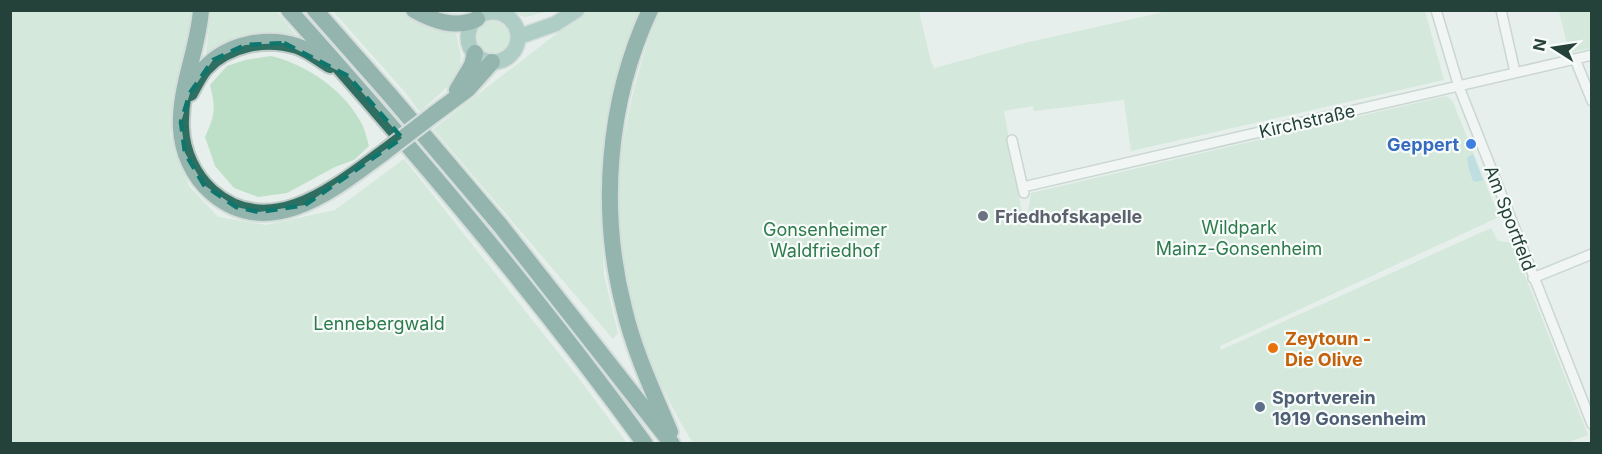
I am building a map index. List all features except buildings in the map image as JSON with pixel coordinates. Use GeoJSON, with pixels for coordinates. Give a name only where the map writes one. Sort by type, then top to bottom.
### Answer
{"type":"FeatureCollection","features":[{"type":"Feature","properties":{"kind":"highway"},"geometry":{"type":"LineString","coordinates":[[201,10],[196,50],[184,92],[181,122],[185,153],[190,166],[204,185],[215,195],[236,207],[259,212],[285,211],[305,205],[337,186],[468,89],[492,62]]}},
{"type":"Feature","properties":{"kind":"highway"},"geometry":{"type":"LineString","coordinates":[[289,10],[486,238],[590,368],[645,444]]}},
{"type":"Feature","properties":{"kind":"highway"},"geometry":{"type":"LineString","coordinates":[[315,10],[501,225],[674,444]]}},
{"type":"Feature","properties":{"kind":"highway"},"geometry":{"type":"LineString","coordinates":[[414,10],[430,18],[451,23],[468,23],[477,19]]}},
{"type":"Feature","properties":{"kind":"highway"},"geometry":{"type":"LineString","coordinates":[[650,10],[630,61],[620,102],[613,143],[610,226],[615,268],[629,328],[674,444]]}},
{"type":"Feature","properties":{"kind":"highway"},"geometry":{"type":"LineString","coordinates":[[181,122],[190,93],[204,70],[222,54],[245,45],[269,42],[297,46],[348,76]]}},
{"type":"Feature","properties":{"kind":"highway"},"geometry":{"type":"LineString","coordinates":[[433,115],[463,82],[472,65],[475,53]]}},
{"type":"Feature","properties":{"kind":"main road"},"geometry":{"type":"LineString","coordinates":[[513,22],[518,37],[513,52],[507,58],[492,62],[475,53],[471,47],[469,32],[477,19],[492,12],[500,13],[513,22],[532,22],[560,10]]}},
{"type":"Feature","properties":{"kind":"main road"},"geometry":{"type":"LineString","coordinates":[[518,37],[555,24],[577,10]]}},
{"type":"Feature","properties":{"kind":"street","name":"Am Sportfeld"},"geometry":{"type":"LineString","coordinates":[[1436,10],[1459,87],[1592,424]]}},
{"type":"Feature","properties":{"kind":"street"},"geometry":{"type":"LineString","coordinates":[[1501,10],[1515,72]]}},
{"type":"Feature","properties":{"kind":"street","name":"Kirchstraße"},"geometry":{"type":"LineString","coordinates":[[1012,140],[1024,190],[1592,55]]}},
{"type":"Feature","properties":{"kind":"street"},"geometry":{"type":"LineString","coordinates":[[1575,59],[1592,101]]}},
{"type":"Feature","properties":{"kind":"street"},"geometry":{"type":"LineString","coordinates":[[1533,278],[1592,254]]}},
{"type":"Feature","properties":{"kind":"highlighted area"},"geometry":{"type":"Polygon","coordinates":[[[284,43],[348,76],[402,138],[305,205],[259,212],[236,207],[204,185],[185,153],[181,122],[190,93],[213,60],[245,45],[284,43]]]}},
{"type":"Feature","properties":{"kind":"green space","name":"Lennebergwald"},"geometry":{"type":"Polygon","coordinates":[[[10,11],[193,11],[170,135],[189,186],[218,217],[266,225],[335,210],[404,159],[580,380],[627,443],[11,443],[10,11]]]}},
{"type":"Feature","properties":{"kind":"green space"},"geometry":{"type":"Polygon","coordinates":[[[211,11],[276,11],[299,39],[205,60],[211,11]]]}},
{"type":"Feature","properties":{"kind":"green space"},"geometry":{"type":"Polygon","coordinates":[[[333,11],[401,11],[456,34],[461,57],[460,68],[447,87],[420,112],[333,11]]]}},
{"type":"Feature","properties":{"kind":"green space"},"geometry":{"type":"Polygon","coordinates":[[[509,11],[550,11],[525,17],[509,11]]]}},
{"type":"Feature","properties":{"kind":"green space"},"geometry":{"type":"Polygon","coordinates":[[[586,11],[640,11],[619,66],[605,125],[600,189],[604,275],[618,333],[613,339],[433,129],[586,11]]]}},
{"type":"Feature","properties":{"kind":"green space"},"geometry":{"type":"Polygon","coordinates":[[[659,11],[919,11],[931,62],[936,71],[935,68],[1025,43],[1168,11],[1425,11],[1444,80],[1131,151],[1124,100],[1034,111],[1033,106],[1004,111],[1025,229],[1031,193],[1446,96],[1452,100],[1499,217],[1220,346],[1221,350],[1491,228],[1498,241],[1512,243],[1588,435],[1564,444],[693,443],[657,375],[638,327],[625,278],[617,225],[620,163],[629,111],[642,60],[659,11]]]}},
{"type":"Feature","properties":{"kind":"green space"},"geometry":{"type":"Polygon","coordinates":[[[1559,11],[1591,11],[1591,48],[1569,53],[1559,11]]]}},
{"type":"Feature","properties":{"kind":"green space"},"geometry":{"type":"Polygon","coordinates":[[[493,21],[504,26],[509,37],[504,48],[493,53],[482,48],[477,37],[482,26],[493,21]]]}},
{"type":"Feature","properties":{"kind":"green space"},"geometry":{"type":"Polygon","coordinates":[[[271,56],[298,66],[335,90],[362,124],[369,146],[354,160],[335,167],[287,193],[258,197],[234,188],[215,166],[205,137],[213,112],[210,85],[227,66],[245,60],[271,56]]]}},
{"type":"Feature","properties":{"kind":"water"},"geometry":{"type":"Polygon","coordinates":[[[1473,154],[1483,180],[1477,182],[1473,181],[1467,158],[1473,154]]]}},
{"type":"Feature","properties":{"kind":"place","name":"Geppert"},"geometry":{"type":"Point","coordinates":[1471,144]}},
{"type":"Feature","properties":{"kind":"place","name":"Friedhofskapelle"},"geometry":{"type":"Point","coordinates":[983,216]}},
{"type":"Feature","properties":{"kind":"place","name":"Zeytoun - Die Olive"},"geometry":{"type":"Point","coordinates":[1273,348]}},
{"type":"Feature","properties":{"kind":"place","name":"Sportverein 1919 Gonsenheim"},"geometry":{"type":"Point","coordinates":[1260,407]}},
{"type":"Feature","properties":{"kind":"park label","name":"Wildpark Mainz-Gonsenheim"},"geometry":{"type":"Point","coordinates":[1239,237]}},
{"type":"Feature","properties":{"kind":"park label","name":"Gonsenheimer Waldfriedhof"},"geometry":{"type":"Point","coordinates":[825,239]}}]}
